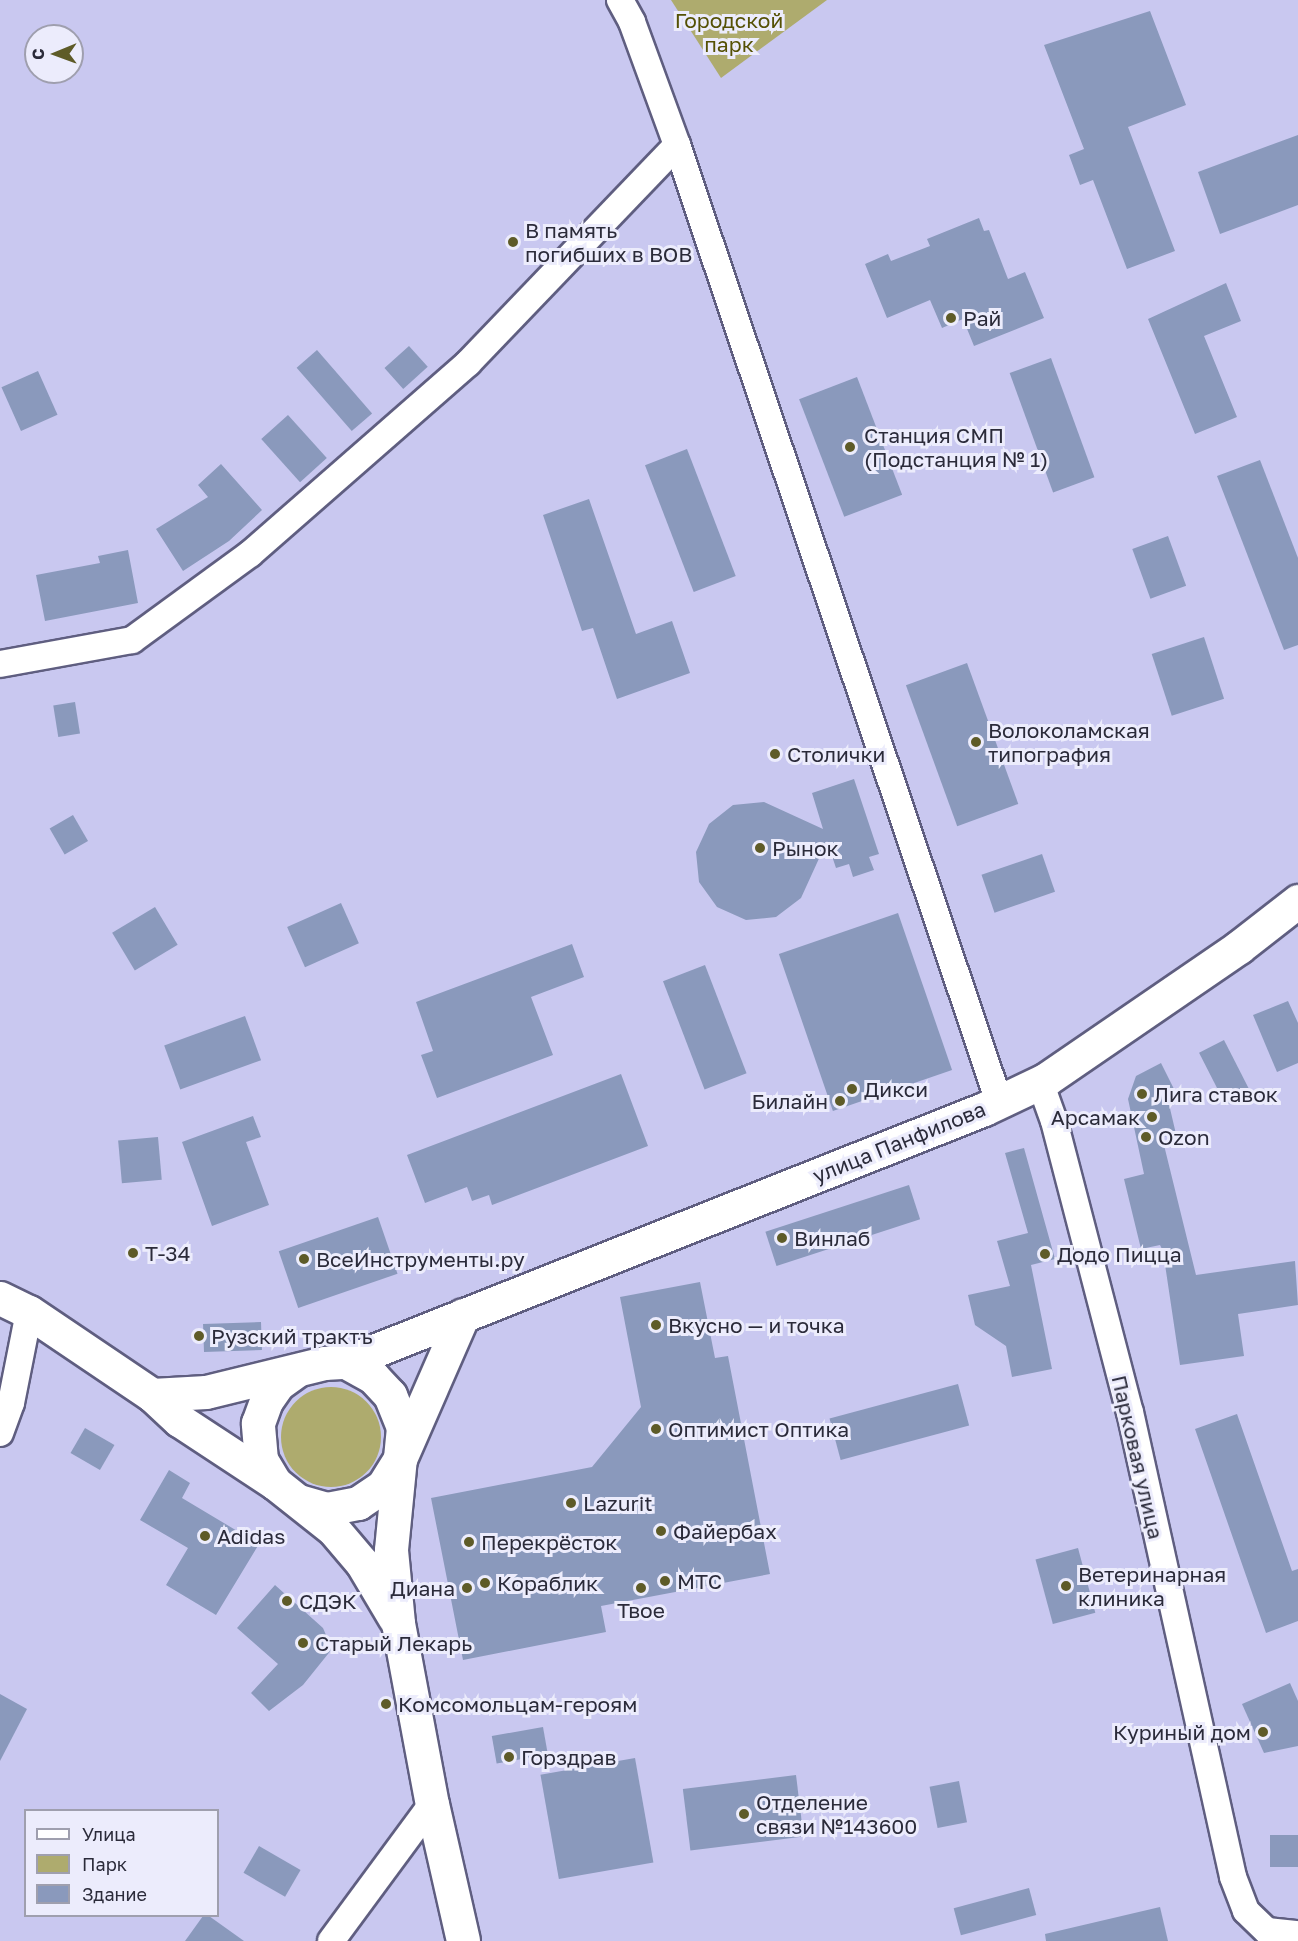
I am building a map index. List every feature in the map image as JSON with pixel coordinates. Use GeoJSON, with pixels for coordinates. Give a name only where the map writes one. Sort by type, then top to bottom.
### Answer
{"type":"FeatureCollection","features":[{"type":"Feature","properties":{"kind":"main road","name":"улица Панфилова"},"geometry":{"type":"LineString","coordinates":[[152,1395],[206,1392],[324,1363],[346,1362],[999,1102],[1040,1082],[1239,947],[1298,901]]}},
{"type":"Feature","properties":{"kind":"main road"},"geometry":{"type":"LineString","coordinates":[[0,1298],[29,1312],[152,1395],[179,1420],[286,1492],[334,1530],[355,1555],[398,1623]]}},
{"type":"Feature","properties":{"kind":"main road"},"geometry":{"type":"LineString","coordinates":[[286,1492],[327,1509],[358,1503],[383,1486],[400,1459],[463,1315]]}},
{"type":"Feature","properties":{"kind":"main road"},"geometry":{"type":"LineString","coordinates":[[346,1362],[373,1377],[390,1395],[403,1427],[391,1550],[398,1623],[432,1804],[463,1941]]}},
{"type":"Feature","properties":{"kind":"main road","name":"улица Панфилова"},"geometry":{"type":"LineString","coordinates":[[286,1492],[261,1460],[258,1423],[266,1401],[278,1384],[296,1371]]}},
{"type":"Feature","properties":{"kind":"street"},"geometry":{"type":"LineString","coordinates":[[620,0],[632,22],[677,145],[999,1102]]}},
{"type":"Feature","properties":{"kind":"street"},"geometry":{"type":"LineString","coordinates":[[0,664],[132,640],[250,554],[468,363],[677,145]]}},
{"type":"Feature","properties":{"kind":"street","name":"Парковая улица"},"geometry":{"type":"LineString","coordinates":[[1040,1082],[1054,1121],[1130,1412],[1233,1876],[1246,1911],[1267,1931],[1298,1934]]}},
{"type":"Feature","properties":{"kind":"street"},"geometry":{"type":"LineString","coordinates":[[0,1433],[11,1403],[29,1312]]}},
{"type":"Feature","properties":{"kind":"street"},"geometry":{"type":"LineString","coordinates":[[331,1941],[432,1804]]}},
{"type":"Feature","properties":{"kind":"green space","name":"Городской парк"},"geometry":{"type":"Polygon","coordinates":[[[671,0],[827,0],[721,78],[671,0]]]}},
{"type":"Feature","properties":{"kind":"green space"},"geometry":{"type":"Polygon","coordinates":[[[331,1387],[350,1391],[366,1402],[377,1418],[381,1437],[377,1456],[366,1472],[350,1483],[331,1487],[312,1483],[296,1472],[285,1456],[281,1437],[285,1418],[296,1402],[312,1391],[331,1387]]]}},
{"type":"Feature","properties":{"kind":"building"},"geometry":{"type":"Polygon","coordinates":[[[1150,11],[1186,105],[1128,127],[1175,251],[1127,269],[1093,180],[1080,185],[1069,155],[1084,149],[1044,45],[1150,11]]]}},
{"type":"Feature","properties":{"kind":"building"},"geometry":{"type":"Polygon","coordinates":[[[1298,135],[1298,205],[1220,234],[1198,172],[1298,135]]]}},
{"type":"Feature","properties":{"kind":"building"},"geometry":{"type":"Polygon","coordinates":[[[979,218],[984,231],[989,230],[1008,279],[1025,272],[1044,318],[974,346],[963,319],[942,328],[930,300],[887,318],[865,264],[888,254],[891,261],[930,246],[927,239],[979,218]]]}},
{"type":"Feature","properties":{"kind":"building"},"geometry":{"type":"Polygon","coordinates":[[[1226,283],[1241,321],[1204,336],[1237,417],[1195,434],[1148,319],[1226,283]]]}},
{"type":"Feature","properties":{"kind":"building"},"geometry":{"type":"Polygon","coordinates":[[[409,346],[428,367],[403,389],[384,368],[409,346]]]}},
{"type":"Feature","properties":{"kind":"building"},"geometry":{"type":"Polygon","coordinates":[[[317,350],[372,413],[352,431],[297,368],[317,350]]]}},
{"type":"Feature","properties":{"kind":"building"},"geometry":{"type":"Polygon","coordinates":[[[1051,358],[1094,477],[1053,492],[1010,373],[1051,358]]]}},
{"type":"Feature","properties":{"kind":"building"},"geometry":{"type":"Polygon","coordinates":[[[38,371],[58,415],[21,431],[1,387],[38,371]]]}},
{"type":"Feature","properties":{"kind":"building","name":"Станция СМП (Подстанция № 1)"},"geometry":{"type":"Polygon","coordinates":[[[857,377],[902,495],[844,517],[799,399],[857,377]]]}},
{"type":"Feature","properties":{"kind":"building"},"geometry":{"type":"Polygon","coordinates":[[[288,415],[327,458],[300,482],[261,439],[288,415]]]}},
{"type":"Feature","properties":{"kind":"building"},"geometry":{"type":"Polygon","coordinates":[[[687,449],[736,576],[694,592],[645,465],[687,449]]]}},
{"type":"Feature","properties":{"kind":"building"},"geometry":{"type":"Polygon","coordinates":[[[1260,460],[1298,558],[1298,645],[1284,650],[1217,476],[1260,460]]]}},
{"type":"Feature","properties":{"kind":"building"},"geometry":{"type":"Polygon","coordinates":[[[221,464],[262,510],[229,541],[183,571],[156,529],[208,497],[198,485],[221,464]]]}},
{"type":"Feature","properties":{"kind":"building"},"geometry":{"type":"Polygon","coordinates":[[[589,499],[636,634],[672,621],[690,673],[617,699],[593,628],[582,631],[543,515],[589,499]]]}},
{"type":"Feature","properties":{"kind":"building"},"geometry":{"type":"Polygon","coordinates":[[[1168,536],[1186,586],[1150,599],[1132,549],[1168,536]]]}},
{"type":"Feature","properties":{"kind":"building"},"geometry":{"type":"Polygon","coordinates":[[[128,550],[138,603],[45,621],[36,575],[100,563],[98,556],[128,550]]]}},
{"type":"Feature","properties":{"kind":"building"},"geometry":{"type":"Polygon","coordinates":[[[1204,637],[1224,699],[1172,716],[1152,654],[1204,637]]]}},
{"type":"Feature","properties":{"kind":"building"},"geometry":{"type":"Polygon","coordinates":[[[967,663],[1018,804],[957,826],[906,685],[967,663]]]}},
{"type":"Feature","properties":{"kind":"building"},"geometry":{"type":"Polygon","coordinates":[[[75,702],[80,734],[58,737],[53,705],[75,702]]]}},
{"type":"Feature","properties":{"kind":"building"},"geometry":{"type":"Polygon","coordinates":[[[854,779],[879,854],[869,857],[874,870],[853,877],[849,864],[836,868],[827,841],[801,898],[776,917],[746,920],[717,907],[699,882],[696,852],[709,824],[733,805],[764,802],[823,829],[812,793],[854,779]]]}},
{"type":"Feature","properties":{"kind":"building"},"geometry":{"type":"Polygon","coordinates":[[[73,815],[88,841],[65,854],[50,828],[73,815]]]}},
{"type":"Feature","properties":{"kind":"building"},"geometry":{"type":"Polygon","coordinates":[[[1042,854],[1055,892],[995,913],[981,875],[1042,854]]]}},
{"type":"Feature","properties":{"kind":"building"},"geometry":{"type":"Polygon","coordinates":[[[341,903],[359,943],[305,967],[287,927],[341,903]]]}},
{"type":"Feature","properties":{"kind":"building"},"geometry":{"type":"Polygon","coordinates":[[[155,907],[178,945],[135,970],[112,933],[155,907]]]}},
{"type":"Feature","properties":{"kind":"building"},"geometry":{"type":"Polygon","coordinates":[[[898,913],[952,1070],[833,1111],[779,954],[898,913]]]}},
{"type":"Feature","properties":{"kind":"building"},"geometry":{"type":"Polygon","coordinates":[[[572,944],[584,977],[531,997],[553,1055],[437,1098],[421,1055],[433,1051],[416,1002],[572,944]]]}},
{"type":"Feature","properties":{"kind":"building"},"geometry":{"type":"Polygon","coordinates":[[[705,965],[747,1073],[705,1089],[663,981],[705,965]]]}},
{"type":"Feature","properties":{"kind":"building"},"geometry":{"type":"Polygon","coordinates":[[[1288,1001],[1298,1023],[1298,1063],[1277,1072],[1253,1015],[1288,1001]]]}},
{"type":"Feature","properties":{"kind":"building"},"geometry":{"type":"Polygon","coordinates":[[[245,1016],[261,1060],[180,1090],[164,1045],[245,1016]]]}},
{"type":"Feature","properties":{"kind":"building"},"geometry":{"type":"Polygon","coordinates":[[[1224,1040],[1251,1093],[1226,1105],[1199,1053],[1224,1040]]]}},
{"type":"Feature","properties":{"kind":"building"},"geometry":{"type":"Polygon","coordinates":[[[1161,1063],[1177,1095],[1168,1100],[1176,1134],[1162,1137],[1196,1275],[1295,1261],[1298,1305],[1238,1314],[1244,1356],[1180,1365],[1163,1251],[1160,1245],[1141,1249],[1124,1179],[1144,1174],[1128,1099],[1136,1076],[1161,1063]]]}},
{"type":"Feature","properties":{"kind":"building"},"geometry":{"type":"Polygon","coordinates":[[[621,1074],[648,1146],[492,1205],[489,1195],[472,1201],[467,1187],[425,1203],[407,1155],[621,1074]]]}},
{"type":"Feature","properties":{"kind":"building"},"geometry":{"type":"Polygon","coordinates":[[[253,1116],[261,1137],[246,1142],[269,1205],[212,1226],[182,1142],[253,1116]]]}},
{"type":"Feature","properties":{"kind":"building"},"geometry":{"type":"Polygon","coordinates":[[[158,1137],[162,1180],[122,1183],[118,1140],[158,1137]]]}},
{"type":"Feature","properties":{"kind":"building"},"geometry":{"type":"Polygon","coordinates":[[[1024,1148],[1055,1259],[1031,1265],[1052,1369],[1012,1377],[1006,1346],[975,1325],[968,1295],[1010,1286],[997,1241],[1028,1233],[1005,1153],[1024,1148]]]}},
{"type":"Feature","properties":{"kind":"building"},"geometry":{"type":"Polygon","coordinates":[[[909,1185],[920,1219],[777,1266],[765,1232],[909,1185]]]}},
{"type":"Feature","properties":{"kind":"building"},"geometry":{"type":"Polygon","coordinates":[[[378,1217],[398,1274],[298,1308],[279,1251],[378,1217]]]}},
{"type":"Feature","properties":{"kind":"building"},"geometry":{"type":"Polygon","coordinates":[[[700,1282],[715,1358],[728,1356],[770,1574],[601,1606],[606,1632],[463,1660],[431,1498],[592,1467],[641,1407],[620,1297],[700,1282]]]}},
{"type":"Feature","properties":{"kind":"building"},"geometry":{"type":"Polygon","coordinates":[[[261,1322],[262,1350],[204,1352],[203,1324],[261,1322]]]}},
{"type":"Feature","properties":{"kind":"building"},"geometry":{"type":"Polygon","coordinates":[[[958,1384],[969,1426],[841,1460],[830,1418],[958,1384]]]}},
{"type":"Feature","properties":{"kind":"building"},"geometry":{"type":"Polygon","coordinates":[[[1237,1414],[1292,1571],[1298,1569],[1298,1621],[1266,1633],[1195,1429],[1237,1414]]]}},
{"type":"Feature","properties":{"kind":"building"},"geometry":{"type":"Polygon","coordinates":[[[85,1428],[114,1445],[100,1470],[70,1453],[85,1428]]]}},
{"type":"Feature","properties":{"kind":"building"},"geometry":{"type":"Polygon","coordinates":[[[169,1470],[190,1483],[182,1498],[259,1544],[216,1615],[166,1585],[188,1548],[140,1520],[169,1470]]]}},
{"type":"Feature","properties":{"kind":"building","name":"Ветеринарная клиника"},"geometry":{"type":"Polygon","coordinates":[[[1078,1548],[1095,1613],[1053,1624],[1035,1559],[1078,1548]]]}},
{"type":"Feature","properties":{"kind":"building"},"geometry":{"type":"Polygon","coordinates":[[[275,1585],[323,1628],[332,1649],[303,1685],[269,1711],[251,1693],[278,1664],[237,1628],[275,1585]]]}},
{"type":"Feature","properties":{"kind":"building"},"geometry":{"type":"Polygon","coordinates":[[[1290,1683],[1298,1701],[1298,1746],[1264,1753],[1242,1704],[1290,1683]]]}},
{"type":"Feature","properties":{"kind":"building"},"geometry":{"type":"Polygon","coordinates":[[[0,1694],[27,1709],[0,1761],[0,1694]]]}},
{"type":"Feature","properties":{"kind":"building"},"geometry":{"type":"Polygon","coordinates":[[[543,1727],[548,1755],[497,1764],[492,1736],[543,1727]]]}},
{"type":"Feature","properties":{"kind":"building"},"geometry":{"type":"Polygon","coordinates":[[[635,1758],[653,1862],[559,1879],[540,1775],[635,1758]]]}},
{"type":"Feature","properties":{"kind":"building","name":"Отделение связи №143600"},"geometry":{"type":"Polygon","coordinates":[[[796,1775],[804,1837],[690,1850],[683,1789],[796,1775]]]}},
{"type":"Feature","properties":{"kind":"building"},"geometry":{"type":"Polygon","coordinates":[[[959,1781],[967,1822],[938,1828],[930,1787],[959,1781]]]}},
{"type":"Feature","properties":{"kind":"building"},"geometry":{"type":"Polygon","coordinates":[[[1270,1835],[1298,1835],[1298,1867],[1270,1867],[1270,1835]]]}},
{"type":"Feature","properties":{"kind":"building"},"geometry":{"type":"Polygon","coordinates":[[[259,1846],[301,1870],[285,1897],[244,1873],[259,1846]]]}},
{"type":"Feature","properties":{"kind":"building"},"geometry":{"type":"Polygon","coordinates":[[[1029,1888],[1036,1915],[961,1935],[954,1908],[1029,1888]]]}},
{"type":"Feature","properties":{"kind":"building"},"geometry":{"type":"Polygon","coordinates":[[[1160,1907],[1168,1941],[1046,1941],[1045,1934],[1160,1907]]]}},
{"type":"Feature","properties":{"kind":"building"},"geometry":{"type":"Polygon","coordinates":[[[202,1917],[210,1917],[244,1941],[185,1941],[202,1917]]]}},
{"type":"Feature","properties":{"kind":"place","name":"В память погибших в ВОВ"},"geometry":{"type":"Point","coordinates":[513,242]}},
{"type":"Feature","properties":{"kind":"place","name":"Рай"},"geometry":{"type":"Point","coordinates":[951,318]}},
{"type":"Feature","properties":{"kind":"place","name":"Станция СМП (Подстанция № 1)"},"geometry":{"type":"Point","coordinates":[850,447]}},
{"type":"Feature","properties":{"kind":"place","name":"Волоколамская типография"},"geometry":{"type":"Point","coordinates":[976,742]}},
{"type":"Feature","properties":{"kind":"place","name":"Столички"},"geometry":{"type":"Point","coordinates":[775,754]}},
{"type":"Feature","properties":{"kind":"place","name":"Рынок"},"geometry":{"type":"Point","coordinates":[760,848]}},
{"type":"Feature","properties":{"kind":"place","name":"Дикси"},"geometry":{"type":"Point","coordinates":[852,1089]}},
{"type":"Feature","properties":{"kind":"place","name":"Лига ставок"},"geometry":{"type":"Point","coordinates":[1142,1094]}},
{"type":"Feature","properties":{"kind":"place","name":"Билайн"},"geometry":{"type":"Point","coordinates":[840,1101]}},
{"type":"Feature","properties":{"kind":"place","name":"Арсамак"},"geometry":{"type":"Point","coordinates":[1152,1117]}},
{"type":"Feature","properties":{"kind":"place","name":"Ozon"},"geometry":{"type":"Point","coordinates":[1146,1137]}},
{"type":"Feature","properties":{"kind":"place","name":"Винлаб"},"geometry":{"type":"Point","coordinates":[782,1238]}},
{"type":"Feature","properties":{"kind":"place","name":"Т-34"},"geometry":{"type":"Point","coordinates":[133,1253]}},
{"type":"Feature","properties":{"kind":"place","name":"Додо Пицца"},"geometry":{"type":"Point","coordinates":[1045,1254]}},
{"type":"Feature","properties":{"kind":"place","name":"ВсеИнструменты.ру"},"geometry":{"type":"Point","coordinates":[304,1259]}},
{"type":"Feature","properties":{"kind":"place","name":"Вкусно — и точка"},"geometry":{"type":"Point","coordinates":[656,1325]}},
{"type":"Feature","properties":{"kind":"place","name":"Рузский трактъ"},"geometry":{"type":"Point","coordinates":[199,1336]}},
{"type":"Feature","properties":{"kind":"place","name":"Оптимист Оптика"},"geometry":{"type":"Point","coordinates":[656,1429]}},
{"type":"Feature","properties":{"kind":"place","name":"Lazurit"},"geometry":{"type":"Point","coordinates":[571,1503]}},
{"type":"Feature","properties":{"kind":"place","name":"Файербах"},"geometry":{"type":"Point","coordinates":[661,1531]}},
{"type":"Feature","properties":{"kind":"place","name":"Adidas"},"geometry":{"type":"Point","coordinates":[205,1536]}},
{"type":"Feature","properties":{"kind":"place","name":"Перекрёсток"},"geometry":{"type":"Point","coordinates":[469,1542]}},
{"type":"Feature","properties":{"kind":"place","name":"МТС"},"geometry":{"type":"Point","coordinates":[665,1581]}},
{"type":"Feature","properties":{"kind":"place","name":"Кораблик"},"geometry":{"type":"Point","coordinates":[485,1583]}},
{"type":"Feature","properties":{"kind":"place","name":"Ветеринарная клиника"},"geometry":{"type":"Point","coordinates":[1066,1586]}},
{"type":"Feature","properties":{"kind":"place","name":"Диана"},"geometry":{"type":"Point","coordinates":[467,1588]}},
{"type":"Feature","properties":{"kind":"place","name":"Твое"},"geometry":{"type":"Point","coordinates":[641,1588]}},
{"type":"Feature","properties":{"kind":"place","name":"СДЭК"},"geometry":{"type":"Point","coordinates":[287,1601]}},
{"type":"Feature","properties":{"kind":"place","name":"Старый Лекарь"},"geometry":{"type":"Point","coordinates":[303,1643]}},
{"type":"Feature","properties":{"kind":"place","name":"Комсомольцам-героям"},"geometry":{"type":"Point","coordinates":[386,1704]}},
{"type":"Feature","properties":{"kind":"place","name":"Куриный дом"},"geometry":{"type":"Point","coordinates":[1263,1732]}},
{"type":"Feature","properties":{"kind":"place","name":"Горздрав"},"geometry":{"type":"Point","coordinates":[509,1757]}},
{"type":"Feature","properties":{"kind":"place","name":"Отделение связи №143600"},"geometry":{"type":"Point","coordinates":[744,1814]}}]}
